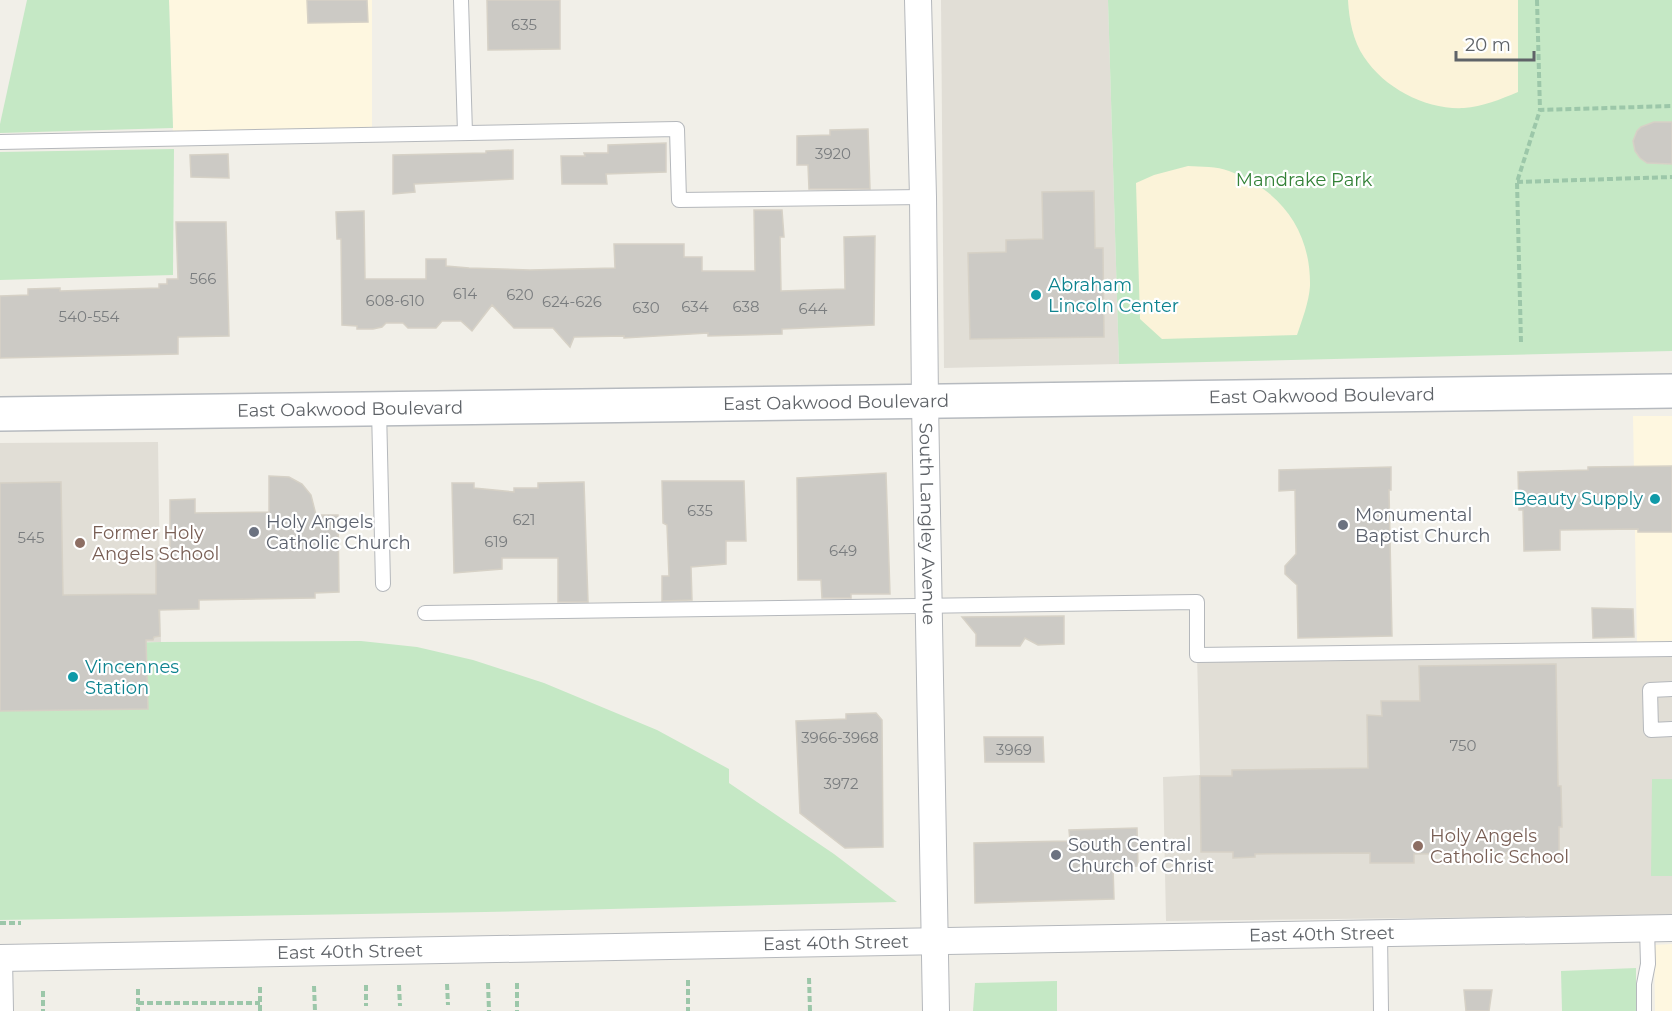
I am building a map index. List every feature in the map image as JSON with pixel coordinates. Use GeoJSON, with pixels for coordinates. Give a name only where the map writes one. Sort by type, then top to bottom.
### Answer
{"type":"FeatureCollection","features":[{"type":"Feature","properties":{"kind":"street","name":"South Langley Avenue"},"geometry":{"type":"LineString","coordinates":[[918,0],[936,1011]]}},
{"type":"Feature","properties":{"kind":"street","name":"East Oakwood Boulevard"},"geometry":{"type":"LineString","coordinates":[[0,414],[1672,391]]}},
{"type":"Feature","properties":{"kind":"street","name":"East 40th Street"},"geometry":{"type":"LineString","coordinates":[[2,958],[1660,928]]}},
{"type":"Feature","properties":{"kind":"lane"},"geometry":{"type":"LineString","coordinates":[[461,0],[465,133]]}},
{"type":"Feature","properties":{"kind":"lane"},"geometry":{"type":"LineString","coordinates":[[0,142],[678,129],[679,200],[923,197]]}},
{"type":"Feature","properties":{"kind":"lane"},"geometry":{"type":"LineString","coordinates":[[379,409],[383,584]]}},
{"type":"Feature","properties":{"kind":"lane"},"geometry":{"type":"LineString","coordinates":[[425,613],[1197,602],[1197,655],[1672,649]]}},
{"type":"Feature","properties":{"kind":"lane"},"geometry":{"type":"LineString","coordinates":[[1672,689],[1650,690],[1651,730],[1672,729]]}},
{"type":"Feature","properties":{"kind":"lane"},"geometry":{"type":"LineString","coordinates":[[1644,1011],[1644,984],[1660,928]]}},
{"type":"Feature","properties":{"kind":"lane"},"geometry":{"type":"LineString","coordinates":[[1380,933],[1381,1011]]}},
{"type":"Feature","properties":{"kind":"lane"},"geometry":{"type":"LineString","coordinates":[[2,958],[6,1011]]}},
{"type":"Feature","properties":{"kind":"path"},"geometry":{"type":"LineString","coordinates":[[1521,342],[1517,182],[1540,110],[1537,0]]}},
{"type":"Feature","properties":{"kind":"path"},"geometry":{"type":"LineString","coordinates":[[1540,110],[1672,106]]}},
{"type":"Feature","properties":{"kind":"path"},"geometry":{"type":"LineString","coordinates":[[1517,182],[1672,177]]}},
{"type":"Feature","properties":{"kind":"path"},"geometry":{"type":"LineString","coordinates":[[0,923],[21,923]]}},
{"type":"Feature","properties":{"kind":"path"},"geometry":{"type":"LineString","coordinates":[[809,978],[810,1011]]}},
{"type":"Feature","properties":{"kind":"path"},"geometry":{"type":"LineString","coordinates":[[688,980],[688,1011]]}},
{"type":"Feature","properties":{"kind":"path"},"geometry":{"type":"LineString","coordinates":[[488,983],[489,1011]]}},
{"type":"Feature","properties":{"kind":"path"},"geometry":{"type":"LineString","coordinates":[[517,983],[517,1011]]}},
{"type":"Feature","properties":{"kind":"path"},"geometry":{"type":"LineString","coordinates":[[447,984],[448,1005]]}},
{"type":"Feature","properties":{"kind":"path"},"geometry":{"type":"LineString","coordinates":[[399,985],[400,1006]]}},
{"type":"Feature","properties":{"kind":"path"},"geometry":{"type":"LineString","coordinates":[[314,986],[315,1011]]}},
{"type":"Feature","properties":{"kind":"path"},"geometry":{"type":"LineString","coordinates":[[366,986],[366,1006]]}},
{"type":"Feature","properties":{"kind":"path"},"geometry":{"type":"LineString","coordinates":[[260,987],[260,1011]]}},
{"type":"Feature","properties":{"kind":"path"},"geometry":{"type":"LineString","coordinates":[[138,989],[138,1011]]}},
{"type":"Feature","properties":{"kind":"path"},"geometry":{"type":"LineString","coordinates":[[43,991],[43,1011]]}},
{"type":"Feature","properties":{"kind":"path"},"geometry":{"type":"LineString","coordinates":[[138,1003],[260,1003]]}},
{"type":"Feature","properties":{"kind":"shaded area"},"geometry":{"type":"Polygon","coordinates":[[[169,0],[372,0],[372,135],[173,139],[169,0]]]}},
{"type":"Feature","properties":{"kind":"shaded area"},"geometry":{"type":"Polygon","coordinates":[[[941,0],[1108,0],[1119,364],[944,368],[941,0]]]}},
{"type":"Feature","properties":{"kind":"shaded area"},"geometry":{"type":"Polygon","coordinates":[[[1633,416],[1672,416],[1672,649],[1637,649],[1633,416]]]}},
{"type":"Feature","properties":{"kind":"shaded area","name":"Former Holy Angels School"},"geometry":{"type":"Polygon","coordinates":[[[158,442],[161,642],[0,645],[0,443],[158,442]]]}},
{"type":"Feature","properties":{"kind":"shaded area","name":"Holy Angels Catholic School"},"geometry":{"type":"Polygon","coordinates":[[[1672,649],[1672,915],[1166,921],[1163,777],[1200,775],[1197,655],[1672,649]]]}},
{"type":"Feature","properties":{"kind":"shaded area"},"geometry":{"type":"Polygon","coordinates":[[[1672,944],[1672,1011],[1655,1011],[1654,945],[1672,944]]]}},
{"type":"Feature","properties":{"kind":"green space"},"geometry":{"type":"Polygon","coordinates":[[[27,0],[169,0],[173,128],[0,133],[27,0]]]}},
{"type":"Feature","properties":{"kind":"green space","name":"Mandrake Park"},"geometry":{"type":"Polygon","coordinates":[[[1108,0],[1672,0],[1672,351],[1119,364],[1108,0]]]}},
{"type":"Feature","properties":{"kind":"green space"},"geometry":{"type":"Polygon","coordinates":[[[174,149],[173,275],[0,280],[0,152],[174,149]]]}},
{"type":"Feature","properties":{"kind":"green space"},"geometry":{"type":"Polygon","coordinates":[[[361,641],[417,647],[473,660],[544,683],[657,730],[729,769],[729,783],[834,854],[897,902],[0,920],[0,646],[361,641]]]}},
{"type":"Feature","properties":{"kind":"green space"},"geometry":{"type":"Polygon","coordinates":[[[1652,779],[1672,779],[1672,876],[1651,876],[1652,779]]]}},
{"type":"Feature","properties":{"kind":"green space"},"geometry":{"type":"Polygon","coordinates":[[[1636,968],[1636,1011],[1562,1011],[1561,971],[1636,968]]]}},
{"type":"Feature","properties":{"kind":"green space"},"geometry":{"type":"Polygon","coordinates":[[[1057,981],[1057,1011],[973,1011],[975,983],[1057,981]]]}},
{"type":"Feature","properties":{"kind":"sand"},"geometry":{"type":"Polygon","coordinates":[[[1348,0],[1518,0],[1518,92],[1485,104],[1450,108],[1422,101],[1395,88],[1373,68],[1357,44],[1352,30],[1348,0]]]}},
{"type":"Feature","properties":{"kind":"sand"},"geometry":{"type":"Polygon","coordinates":[[[1188,166],[1219,168],[1247,179],[1278,201],[1299,230],[1309,266],[1310,286],[1297,335],[1162,339],[1140,319],[1136,183],[1154,175],[1188,166]]]}},
{"type":"Feature","properties":{"kind":"building"},"geometry":{"type":"Polygon","coordinates":[[[307,0],[367,0],[368,22],[308,23],[307,0]]]}},
{"type":"Feature","properties":{"kind":"building"},"geometry":{"type":"Polygon","coordinates":[[[487,0],[560,0],[560,49],[488,50],[487,0]]]}},
{"type":"Feature","properties":{"kind":"building"},"geometry":{"type":"Polygon","coordinates":[[[1654,122],[1672,122],[1672,164],[1647,163],[1635,151],[1633,141],[1637,131],[1654,122]]]}},
{"type":"Feature","properties":{"kind":"building"},"geometry":{"type":"Polygon","coordinates":[[[868,129],[870,189],[809,189],[808,165],[797,165],[797,136],[830,135],[830,130],[868,129]]]}},
{"type":"Feature","properties":{"kind":"building"},"geometry":{"type":"Polygon","coordinates":[[[666,143],[666,172],[606,174],[607,184],[562,184],[561,156],[608,153],[608,145],[666,143]]]}},
{"type":"Feature","properties":{"kind":"building"},"geometry":{"type":"Polygon","coordinates":[[[513,150],[513,179],[414,184],[415,192],[393,194],[393,155],[486,153],[486,151],[513,150]]]}},
{"type":"Feature","properties":{"kind":"building"},"geometry":{"type":"Polygon","coordinates":[[[228,154],[229,178],[191,177],[190,155],[228,154]]]}},
{"type":"Feature","properties":{"kind":"building","name":"Abraham Lincoln Center"},"geometry":{"type":"Polygon","coordinates":[[[1094,191],[1095,248],[1103,248],[1104,337],[970,339],[968,253],[1006,252],[1006,240],[1043,239],[1042,192],[1094,191]]]}},
{"type":"Feature","properties":{"kind":"building"},"geometry":{"type":"Polygon","coordinates":[[[754,210],[782,210],[784,237],[780,237],[781,291],[845,289],[844,237],[875,236],[874,325],[782,329],[782,334],[708,336],[708,333],[624,338],[624,336],[574,337],[570,347],[553,328],[514,328],[492,305],[472,331],[461,321],[442,321],[436,328],[408,328],[403,323],[386,323],[382,327],[373,329],[357,329],[357,326],[342,325],[341,239],[337,239],[336,212],[364,211],[365,279],[426,279],[426,259],[446,259],[446,266],[469,268],[530,270],[615,268],[614,244],[684,244],[684,257],[702,257],[702,271],[755,271],[754,210]]]}},
{"type":"Feature","properties":{"kind":"building"},"geometry":{"type":"Polygon","coordinates":[[[176,222],[226,222],[229,336],[178,337],[178,354],[0,358],[0,296],[28,295],[28,289],[60,288],[60,291],[159,288],[159,284],[167,284],[167,279],[178,279],[176,222]]]}},
{"type":"Feature","properties":{"kind":"building"},"geometry":{"type":"Polygon","coordinates":[[[1672,466],[1672,532],[1638,532],[1638,529],[1560,530],[1560,550],[1524,551],[1523,510],[1519,510],[1518,472],[1588,470],[1588,467],[1672,466]]]}},
{"type":"Feature","properties":{"kind":"building","name":"Monumental Baptist Church"},"geometry":{"type":"Polygon","coordinates":[[[1391,467],[1391,490],[1389,490],[1392,636],[1298,638],[1297,585],[1285,574],[1285,566],[1296,554],[1295,490],[1279,491],[1279,470],[1391,467]]]}},
{"type":"Feature","properties":{"kind":"building"},"geometry":{"type":"Polygon","coordinates":[[[886,473],[890,594],[851,594],[851,598],[822,598],[821,580],[798,580],[797,478],[886,473]]]}},
{"type":"Feature","properties":{"kind":"building"},"geometry":{"type":"Polygon","coordinates":[[[269,476],[289,477],[302,484],[311,495],[316,515],[338,515],[339,592],[315,593],[315,598],[199,600],[199,609],[159,610],[160,636],[154,637],[153,640],[146,640],[148,709],[0,711],[0,483],[61,482],[63,595],[156,594],[156,549],[170,549],[170,500],[195,499],[195,513],[269,512],[269,476]]]}},
{"type":"Feature","properties":{"kind":"building"},"geometry":{"type":"Polygon","coordinates":[[[662,481],[744,481],[746,541],[726,541],[726,564],[691,567],[692,600],[662,601],[662,576],[669,576],[667,525],[663,523],[662,481]]]}},
{"type":"Feature","properties":{"kind":"building"},"geometry":{"type":"Polygon","coordinates":[[[584,482],[588,602],[558,602],[558,558],[502,558],[502,569],[454,573],[452,483],[474,483],[474,488],[514,492],[514,488],[538,488],[538,483],[584,482]]]}},
{"type":"Feature","properties":{"kind":"building"},"geometry":{"type":"Polygon","coordinates":[[[1592,608],[1633,609],[1634,637],[1593,638],[1592,608]]]}},
{"type":"Feature","properties":{"kind":"building"},"geometry":{"type":"Polygon","coordinates":[[[1064,616],[1064,644],[1038,645],[1025,638],[1020,646],[976,646],[976,634],[962,617],[1064,616]]]}},
{"type":"Feature","properties":{"kind":"building","name":"Holy Angels Catholic School"},"geometry":{"type":"Polygon","coordinates":[[[1556,664],[1558,786],[1561,786],[1562,827],[1559,827],[1559,861],[1516,861],[1516,853],[1414,854],[1414,863],[1370,863],[1370,853],[1255,854],[1255,857],[1233,858],[1233,852],[1201,852],[1200,776],[1232,776],[1232,770],[1368,768],[1367,715],[1382,716],[1381,701],[1420,701],[1419,666],[1556,664]]]}},
{"type":"Feature","properties":{"kind":"building"},"geometry":{"type":"Polygon","coordinates":[[[876,713],[882,720],[883,847],[845,848],[800,813],[796,721],[846,719],[846,714],[876,713]]]}},
{"type":"Feature","properties":{"kind":"building"},"geometry":{"type":"Polygon","coordinates":[[[984,737],[1043,737],[1044,762],[985,762],[984,737]]]}},
{"type":"Feature","properties":{"kind":"building","name":"South Central Church of Christ"},"geometry":{"type":"Polygon","coordinates":[[[1137,828],[1138,866],[1113,867],[1114,899],[975,903],[974,843],[1070,841],[1069,830],[1137,828]]]}},
{"type":"Feature","properties":{"kind":"building"},"geometry":{"type":"Polygon","coordinates":[[[1464,990],[1492,990],[1489,1011],[1466,1011],[1464,990]]]}},
{"type":"Feature","properties":{"kind":"place","name":"Abraham Lincoln Center"},"geometry":{"type":"Point","coordinates":[1036,295]}},
{"type":"Feature","properties":{"kind":"place","name":"Beauty Supply"},"geometry":{"type":"Point","coordinates":[1655,499]}},
{"type":"Feature","properties":{"kind":"place","name":"Monumental Baptist Church"},"geometry":{"type":"Point","coordinates":[1343,525]}},
{"type":"Feature","properties":{"kind":"place","name":"Holy Angels Catholic Church"},"geometry":{"type":"Point","coordinates":[254,532]}},
{"type":"Feature","properties":{"kind":"place","name":"Former Holy Angels School"},"geometry":{"type":"Point","coordinates":[80,543]}},
{"type":"Feature","properties":{"kind":"place","name":"Vincennes Station"},"geometry":{"type":"Point","coordinates":[73,677]}},
{"type":"Feature","properties":{"kind":"place","name":"Holy Angels Catholic School"},"geometry":{"type":"Point","coordinates":[1418,846]}},
{"type":"Feature","properties":{"kind":"place","name":"South Central Church of Christ"},"geometry":{"type":"Point","coordinates":[1056,855]}}]}
